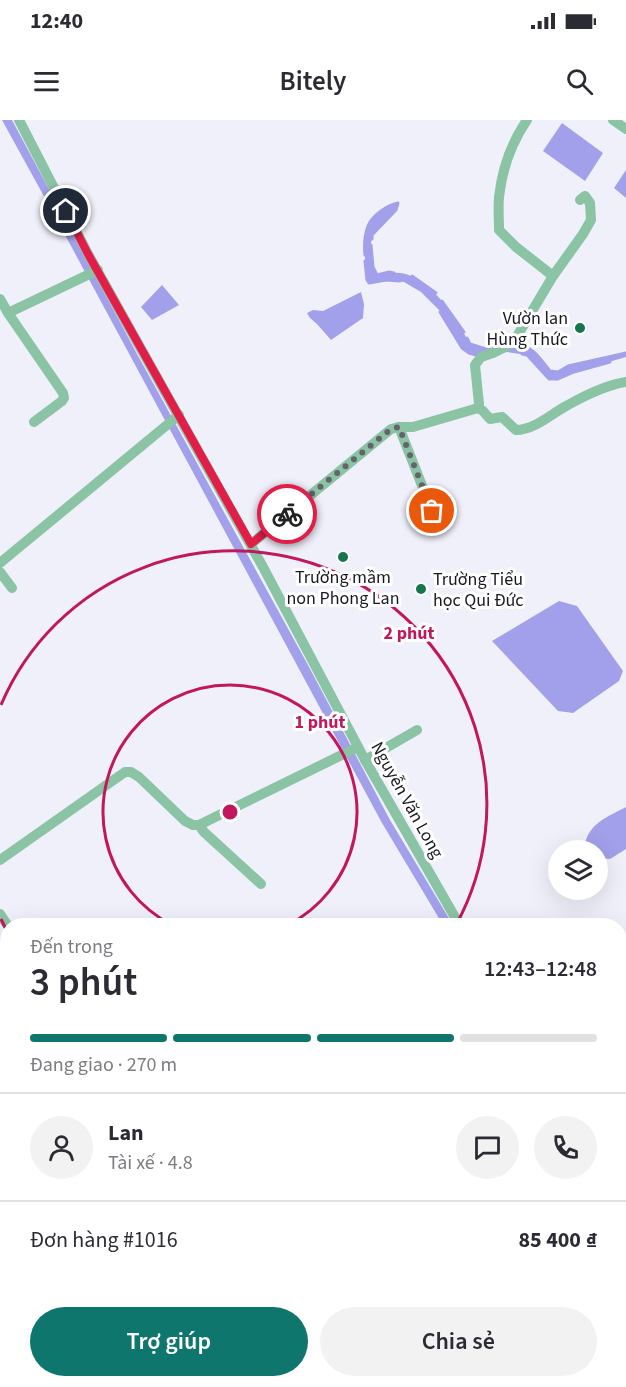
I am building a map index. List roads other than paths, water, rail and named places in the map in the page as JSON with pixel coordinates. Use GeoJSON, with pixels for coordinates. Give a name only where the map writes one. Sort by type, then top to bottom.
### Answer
{"type":"FeatureCollection","features":[{"type":"Feature","properties":{"kind":"street","name":"Nguyễn Văn Long"},"geometry":{"type":"LineString","coordinates":[[19,120],[98,270],[251,544],[365,760],[455,918]]}},
{"type":"Feature","properties":{"kind":"street"},"geometry":{"type":"LineString","coordinates":[[527,120],[521,128],[504,169],[499,198],[499,230],[553,276]]}},
{"type":"Feature","properties":{"kind":"street"},"geometry":{"type":"LineString","coordinates":[[613,120],[626,129]]}},
{"type":"Feature","properties":{"kind":"street"},"geometry":{"type":"LineString","coordinates":[[478,408],[475,365],[478,358],[513,343],[553,276],[591,220],[591,203],[585,196],[580,200]]}},
{"type":"Feature","properties":{"kind":"street"},"geometry":{"type":"LineString","coordinates":[[8,313],[98,270]]}},
{"type":"Feature","properties":{"kind":"street"},"geometry":{"type":"LineString","coordinates":[[0,298],[63,393],[62,401],[34,422]]}},
{"type":"Feature","properties":{"kind":"street"},"geometry":{"type":"LineString","coordinates":[[251,544],[391,429],[413,427],[478,408],[490,419],[502,417],[516,430],[523,430],[567,405],[613,384],[626,382]]}},
{"type":"Feature","properties":{"kind":"street"},"geometry":{"type":"LineString","coordinates":[[0,562],[179,415]]}},
{"type":"Feature","properties":{"kind":"street"},"geometry":{"type":"LineString","coordinates":[[399,427],[432,511],[445,505]]}},
{"type":"Feature","properties":{"kind":"street"},"geometry":{"type":"LineString","coordinates":[[0,572],[12,588]]}},
{"type":"Feature","properties":{"kind":"street"},"geometry":{"type":"LineString","coordinates":[[365,760],[417,730]]}},
{"type":"Feature","properties":{"kind":"street"},"geometry":{"type":"LineString","coordinates":[[0,860],[125,772],[131,772],[139,777],[185,821],[199,825],[358,747]]}},
{"type":"Feature","properties":{"kind":"street"},"geometry":{"type":"LineString","coordinates":[[199,825],[261,884]]}},
{"type":"Feature","properties":{"kind":"waterway"},"geometry":{"type":"LineString","coordinates":[[365,255],[365,236],[370,222],[380,212],[398,203],[396,210],[372,235],[372,239]]}},
{"type":"Feature","properties":{"kind":"waterway"},"geometry":{"type":"LineString","coordinates":[[371,245],[373,267],[377,275],[394,273]]}},
{"type":"Feature","properties":{"kind":"waterway"},"geometry":{"type":"LineString","coordinates":[[365,261],[369,283],[386,280],[400,281]]}},
{"type":"Feature","properties":{"kind":"waterway"},"geometry":{"type":"LineString","coordinates":[[412,276],[436,293]]}},
{"type":"Feature","properties":{"kind":"waterway"},"geometry":{"type":"LineString","coordinates":[[442,301],[464,332]]}},
{"type":"Feature","properties":{"kind":"waterway"},"geometry":{"type":"LineString","coordinates":[[440,312],[462,348],[480,356]]}},
{"type":"Feature","properties":{"kind":"waterway"},"geometry":{"type":"LineString","coordinates":[[467,338],[470,344],[486,349],[495,348]]}},
{"type":"Feature","properties":{"kind":"waterway"},"geometry":{"type":"LineString","coordinates":[[516,344],[527,347],[550,371],[558,372],[568,366],[626,353]]}},
{"type":"Feature","properties":{"kind":"waterway"},"geometry":{"type":"LineString","coordinates":[[522,354],[527,355],[549,379],[558,379],[610,362]]}},
{"type":"Feature","properties":{"kind":"place","name":"Vườn lan Hùng Thức"},"geometry":{"type":"Point","coordinates":[580,328]}},
{"type":"Feature","properties":{"kind":"place","name":"Trường mầm non Phong Lan"},"geometry":{"type":"Point","coordinates":[343,557]}},
{"type":"Feature","properties":{"kind":"place","name":"Trường Tiểu học Qui Đức"},"geometry":{"type":"Point","coordinates":[421,589]}}]}
